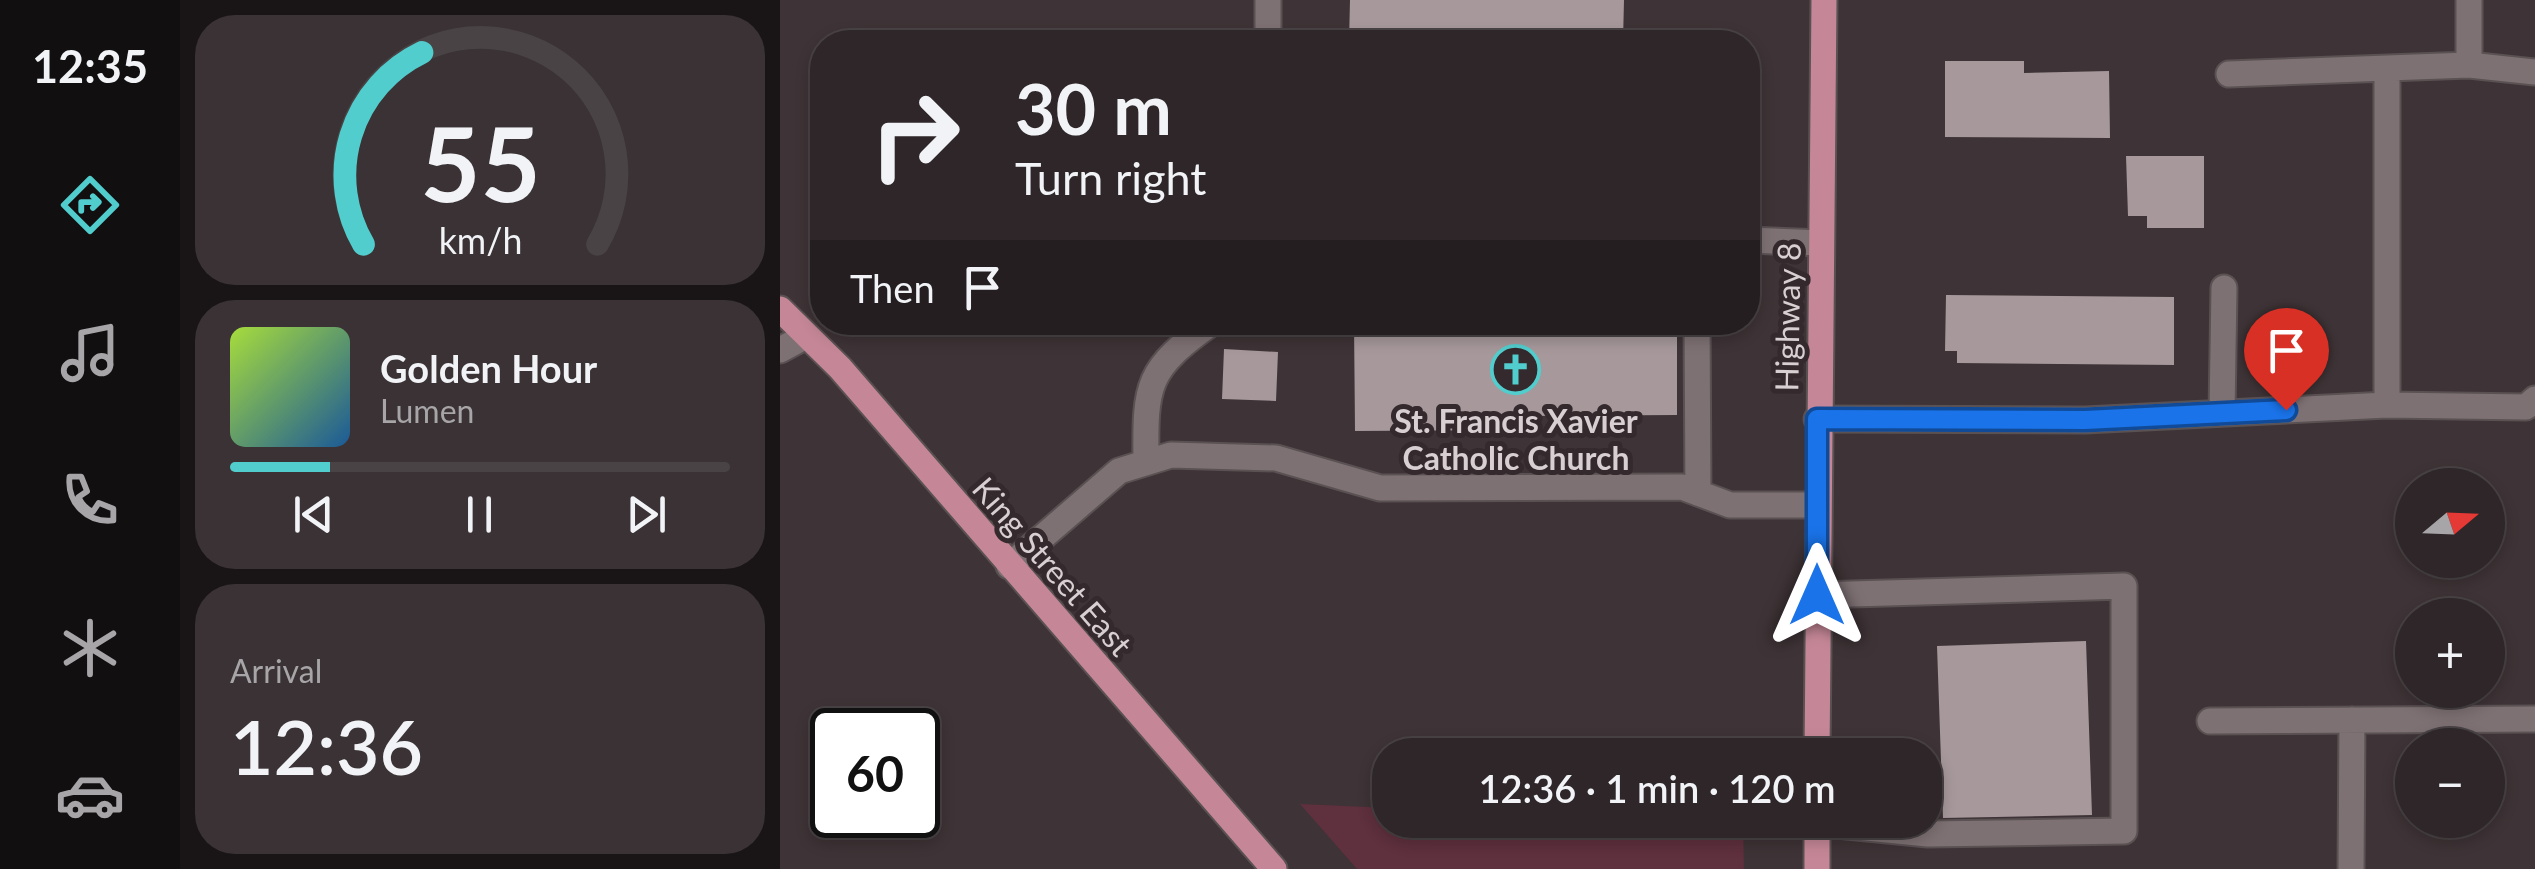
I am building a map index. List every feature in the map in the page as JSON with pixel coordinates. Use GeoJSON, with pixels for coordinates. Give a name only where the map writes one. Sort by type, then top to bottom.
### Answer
{"type":"FeatureCollection","features":[{"type":"Feature","properties":{"kind":"main road","name":"Highway 8"},"geometry":{"type":"LineString","coordinates":[[1817,738],[1817,419],[1824,0]]}},
{"type":"Feature","properties":{"kind":"main road","name":"King Street East"},"geometry":{"type":"LineString","coordinates":[[780,309],[840,368],[1274,869]]}},
{"type":"Feature","properties":{"kind":"main road"},"geometry":{"type":"LineString","coordinates":[[1817,838],[1817,869]]}},
{"type":"Feature","properties":{"kind":"street"},"geometry":{"type":"LineString","coordinates":[[1268,0],[1268,30]]}},
{"type":"Feature","properties":{"kind":"street"},"geometry":{"type":"LineString","coordinates":[[2469,0],[2469,65]]}},
{"type":"Feature","properties":{"kind":"street"},"geometry":{"type":"LineString","coordinates":[[2229,74],[2469,65],[2535,72]]}},
{"type":"Feature","properties":{"kind":"street"},"geometry":{"type":"LineString","coordinates":[[2387,70],[2387,405]]}},
{"type":"Feature","properties":{"kind":"street"},"geometry":{"type":"LineString","coordinates":[[1760,240],[1821,243]]}},
{"type":"Feature","properties":{"kind":"street"},"geometry":{"type":"LineString","coordinates":[[2222,413],[2224,288]]}},
{"type":"Feature","properties":{"kind":"street"},"geometry":{"type":"LineString","coordinates":[[1146,462],[1145,400],[1156,373],[1195,335]]}},
{"type":"Feature","properties":{"kind":"street"},"geometry":{"type":"LineString","coordinates":[[1697,335],[1698,493]]}},
{"type":"Feature","properties":{"kind":"street"},"geometry":{"type":"LineString","coordinates":[[780,350],[806,336]]}},
{"type":"Feature","properties":{"kind":"street"},"geometry":{"type":"LineString","coordinates":[[1817,419],[2085,420],[2387,405],[2526,407],[2535,399]]}},
{"type":"Feature","properties":{"kind":"street"},"geometry":{"type":"LineString","coordinates":[[1009,566],[1119,472],[1171,455],[1276,458],[1380,488],[1682,487],[1730,506],[1817,505]]}},
{"type":"Feature","properties":{"kind":"street"},"geometry":{"type":"LineString","coordinates":[[1817,595],[2124,586],[2124,831],[1942,834]]}},
{"type":"Feature","properties":{"kind":"street"},"geometry":{"type":"LineString","coordinates":[[2210,721],[2535,719]]}},
{"type":"Feature","properties":{"kind":"street"},"geometry":{"type":"LineString","coordinates":[[2351,869],[2352,720]]}},
{"type":"Feature","properties":{"kind":"shaded area"},"geometry":{"type":"Polygon","coordinates":[[[1300,804],[1372,807],[1372,838],[1743,838],[1744,869],[1357,869],[1300,804]]]}},
{"type":"Feature","properties":{"kind":"building"},"geometry":{"type":"Polygon","coordinates":[[[1350,0],[1624,0],[1623,30],[1349,30],[1350,0]]]}},
{"type":"Feature","properties":{"kind":"building"},"geometry":{"type":"Polygon","coordinates":[[[1945,61],[2024,61],[2024,73],[2109,71],[2110,138],[1945,137],[1945,61]]]}},
{"type":"Feature","properties":{"kind":"building"},"geometry":{"type":"Polygon","coordinates":[[[2126,156],[2204,156],[2204,228],[2147,228],[2147,216],[2128,216],[2126,156]]]}},
{"type":"Feature","properties":{"kind":"building"},"geometry":{"type":"Polygon","coordinates":[[[1946,295],[2174,297],[2174,365],[1957,363],[1957,351],[1945,351],[1946,295]]]}},
{"type":"Feature","properties":{"kind":"building","name":"St. Francis Xavier Catholic Church"},"geometry":{"type":"Polygon","coordinates":[[[1354,335],[1677,335],[1677,415],[1522,416],[1522,430],[1355,431],[1354,335]]]}},
{"type":"Feature","properties":{"kind":"building"},"geometry":{"type":"Polygon","coordinates":[[[1224,349],[1278,352],[1276,401],[1222,399],[1224,349]]]}},
{"type":"Feature","properties":{"kind":"building"},"geometry":{"type":"Polygon","coordinates":[[[2086,641],[2092,815],[1943,818],[1937,646],[2086,641]]]}},
{"type":"Feature","properties":{"kind":"place","name":"St. Francis Xavier Catholic Church"},"geometry":{"type":"Point","coordinates":[1516,370]}},
{"type":"Feature","properties":{"kind":"route"},"geometry":{"type":"LineString","coordinates":[[1817,595],[1817,419],[2085,420],[2286,410]]}}]}
